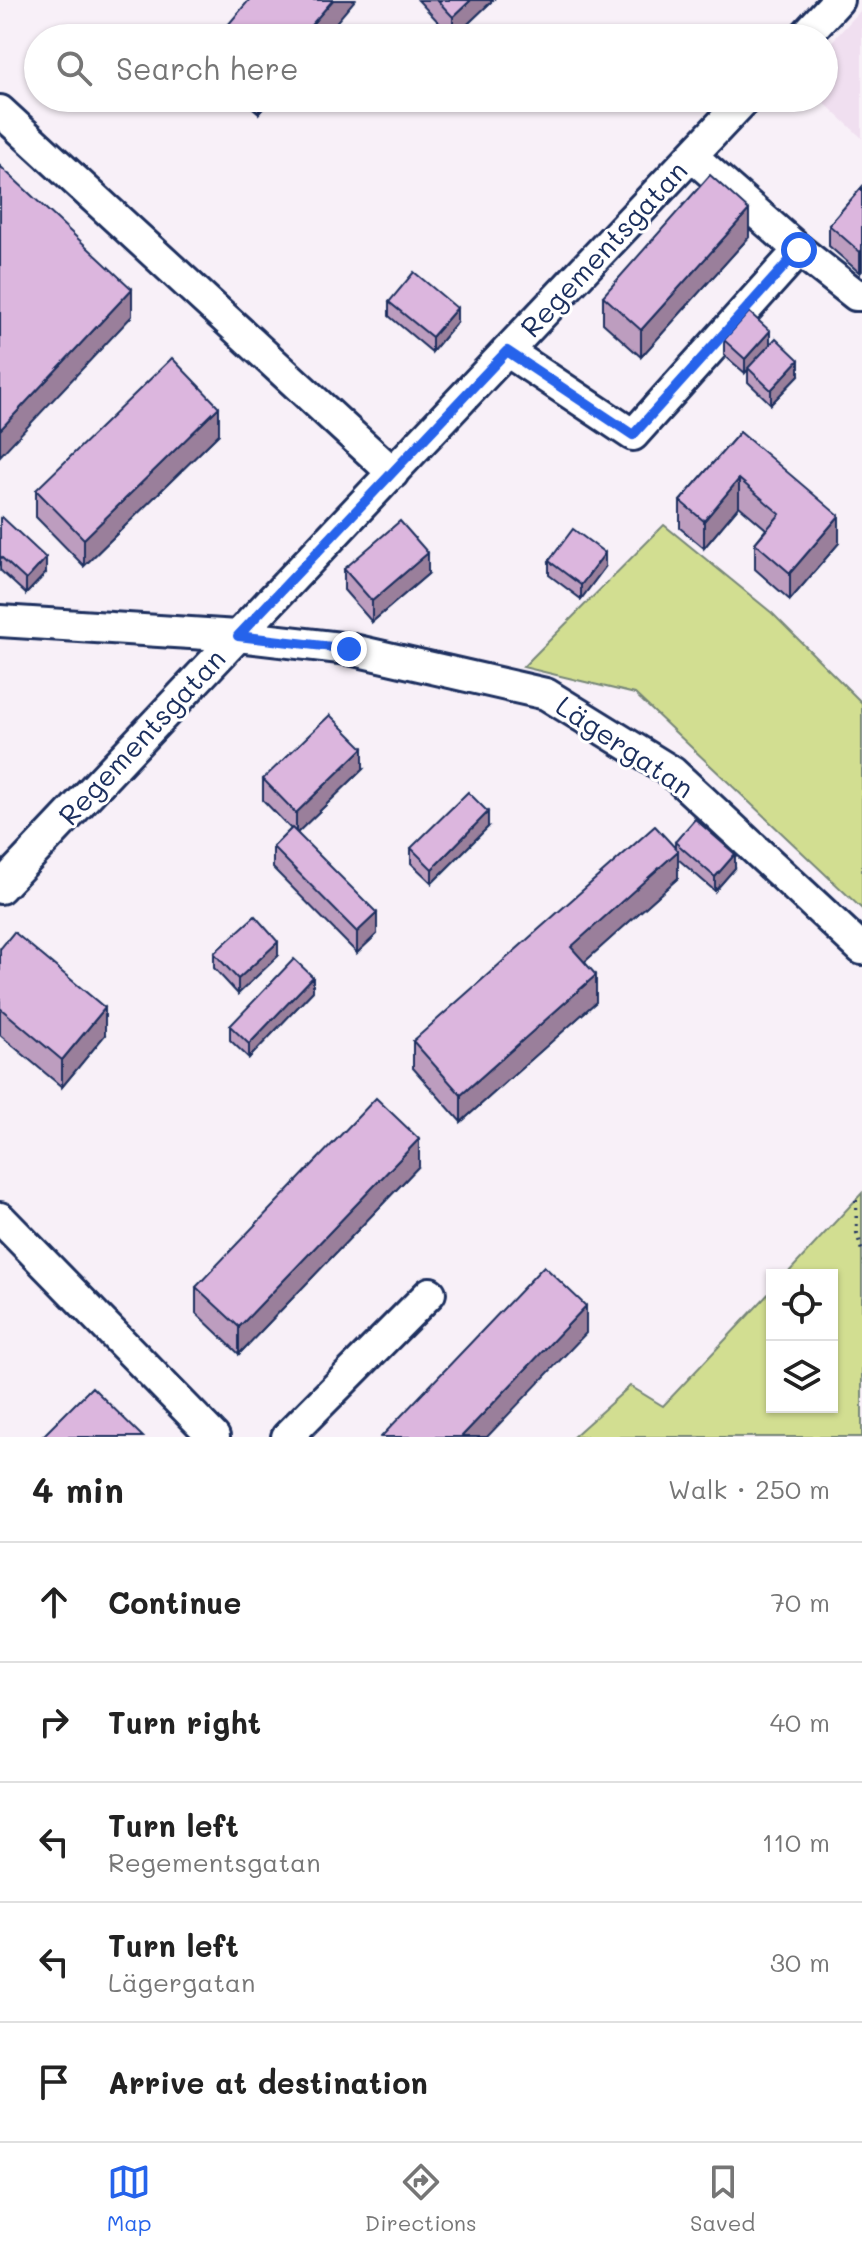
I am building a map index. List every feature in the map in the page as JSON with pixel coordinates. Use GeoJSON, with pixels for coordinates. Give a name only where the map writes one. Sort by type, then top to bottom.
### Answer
{"type":"FeatureCollection","features":[{"type":"Feature","properties":{"kind":"street"},"geometry":{"type":"LineString","coordinates":[[816,24],[838,0]]}},
{"type":"Feature","properties":{"kind":"street"},"geometry":{"type":"LineString","coordinates":[[0,111],[393,473]]}},
{"type":"Feature","properties":{"kind":"street","name":"Regementsgatan"},"geometry":{"type":"LineString","coordinates":[[0,888],[733,112]]}},
{"type":"Feature","properties":{"kind":"street"},"geometry":{"type":"LineString","coordinates":[[692,156],[799,250],[856,295],[862,295]]}},
{"type":"Feature","properties":{"kind":"street"},"geometry":{"type":"LineString","coordinates":[[507,351],[633,435],[799,250]]}},
{"type":"Feature","properties":{"kind":"street","name":"Lägergatan"},"geometry":{"type":"LineString","coordinates":[[0,621],[238,636],[349,649],[546,694],[672,772],[862,949]]}},
{"type":"Feature","properties":{"kind":"street"},"geometry":{"type":"LineString","coordinates":[[0,1218],[214,1437]]}},
{"type":"Feature","properties":{"kind":"street"},"geometry":{"type":"LineString","coordinates":[[287,1437],[430,1293]]}},
{"type":"Feature","properties":{"kind":"path"},"geometry":{"type":"LineString","coordinates":[[856,1200],[857,1233],[862,1251]]}},
{"type":"Feature","properties":{"kind":"shaded area"},"geometry":{"type":"Polygon","coordinates":[[[862,9],[862,138],[834,112],[838,112],[838,35],[862,9]]]}},
{"type":"Feature","properties":{"kind":"green space"},"geometry":{"type":"Polygon","coordinates":[[[664,525],[772,613],[862,703],[862,909],[635,694],[523,667],[664,525]]]}},
{"type":"Feature","properties":{"kind":"green space"},"geometry":{"type":"Polygon","coordinates":[[[862,1193],[862,1437],[573,1437],[630,1386],[663,1406],[766,1296],[766,1413],[838,1413],[838,1269],[792,1269],[862,1193]]]}},
{"type":"Feature","properties":{"kind":"building"},"geometry":{"type":"Polygon","coordinates":[[[249,0],[333,0],[312,24],[229,24],[249,0]]]}},
{"type":"Feature","properties":{"kind":"building"},"geometry":{"type":"Polygon","coordinates":[[[437,0],[471,0],[453,17],[437,0]]]}},
{"type":"Feature","properties":{"kind":"building"},"geometry":{"type":"Polygon","coordinates":[[[0,166],[132,289],[0,430],[0,166]]]}},
{"type":"Feature","properties":{"kind":"building"},"geometry":{"type":"Polygon","coordinates":[[[710,175],[749,210],[641,330],[603,296],[710,175]]]}},
{"type":"Feature","properties":{"kind":"building"},"geometry":{"type":"Polygon","coordinates":[[[862,187],[862,250],[860,252],[829,225],[862,187]]]}},
{"type":"Feature","properties":{"kind":"building"},"geometry":{"type":"Polygon","coordinates":[[[414,272],[457,308],[432,337],[389,302],[414,272]]]}},
{"type":"Feature","properties":{"kind":"building"},"geometry":{"type":"Polygon","coordinates":[[[749,312],[770,331],[745,359],[724,340],[749,312]]]}},
{"type":"Feature","properties":{"kind":"building"},"geometry":{"type":"Polygon","coordinates":[[[776,338],[799,360],[771,390],[748,368],[776,338]]]}},
{"type":"Feature","properties":{"kind":"building"},"geometry":{"type":"Polygon","coordinates":[[[172,358],[219,407],[84,539],[36,490],[172,358]]]}},
{"type":"Feature","properties":{"kind":"building"},"geometry":{"type":"Polygon","coordinates":[[[740,432],[839,516],[790,573],[755,543],[780,514],[739,479],[704,521],[680,501],[740,432]]]}},
{"type":"Feature","properties":{"kind":"building"},"geometry":{"type":"Polygon","coordinates":[[[2,517],[46,558],[26,580],[0,556],[2,517]]]}},
{"type":"Feature","properties":{"kind":"building"},"geometry":{"type":"Polygon","coordinates":[[[400,521],[428,553],[372,601],[344,569],[400,521]]]}},
{"type":"Feature","properties":{"kind":"building"},"geometry":{"type":"Polygon","coordinates":[[[573,529],[605,553],[581,585],[549,561],[573,529]]]}},
{"type":"Feature","properties":{"kind":"building"},"geometry":{"type":"Polygon","coordinates":[[[330,715],[363,748],[296,813],[263,779],[330,715]]]}},
{"type":"Feature","properties":{"kind":"building"},"geometry":{"type":"Polygon","coordinates":[[[468,792],[488,812],[432,869],[411,848],[468,792]]]}},
{"type":"Feature","properties":{"kind":"building"},"geometry":{"type":"Polygon","coordinates":[[[695,819],[735,854],[715,877],[675,842],[695,819]]]}},
{"type":"Feature","properties":{"kind":"building"},"geometry":{"type":"Polygon","coordinates":[[[655,826],[678,851],[571,947],[596,975],[461,1095],[413,1041],[655,826]]]}},
{"type":"Feature","properties":{"kind":"building"},"geometry":{"type":"Polygon","coordinates":[[[292,828],[377,913],[357,932],[273,847],[292,828]]]}},
{"type":"Feature","properties":{"kind":"building"},"geometry":{"type":"Polygon","coordinates":[[[255,916],[278,942],[238,979],[214,953],[255,916]]]}},
{"type":"Feature","properties":{"kind":"building"},"geometry":{"type":"Polygon","coordinates":[[[14,932],[105,1008],[62,1060],[0,1008],[0,949],[14,932]]]}},
{"type":"Feature","properties":{"kind":"building"},"geometry":{"type":"Polygon","coordinates":[[[294,959],[313,977],[249,1044],[230,1026],[294,959]]]}},
{"type":"Feature","properties":{"kind":"building"},"geometry":{"type":"Polygon","coordinates":[[[376,1098],[419,1139],[239,1327],[196,1287],[376,1098]]]}},
{"type":"Feature","properties":{"kind":"building"},"geometry":{"type":"Polygon","coordinates":[[[544,1266],[586,1306],[461,1437],[381,1437],[544,1266]]]}},
{"type":"Feature","properties":{"kind":"building"},"geometry":{"type":"Polygon","coordinates":[[[92,1387],[143,1437],[42,1437],[92,1387]]]}},
{"type":"Feature","properties":{"kind":"route"},"geometry":{"type":"LineString","coordinates":[[349,649],[238,636],[507,351],[633,435],[799,250]]}}]}
